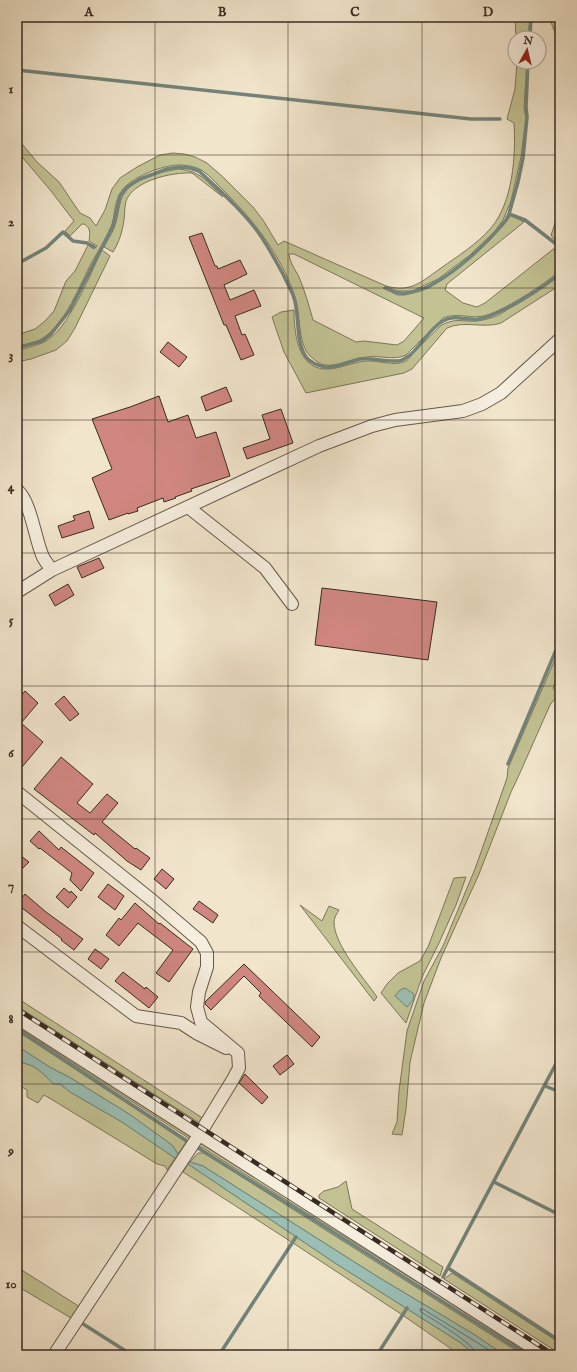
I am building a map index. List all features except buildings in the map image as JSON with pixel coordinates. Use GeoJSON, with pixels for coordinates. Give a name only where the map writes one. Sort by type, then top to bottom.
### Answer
{"type":"FeatureCollection","features":[{"type":"Feature","properties":{"kind":"street"},"geometry":{"type":"LineString","coordinates":[[17,592],[52,570],[319,446],[372,426],[395,420],[463,411],[482,404],[501,393],[560,339]]}},
{"type":"Feature","properties":{"kind":"street"},"geometry":{"type":"LineString","coordinates":[[17,490],[21,492],[43,557],[52,570]]}},
{"type":"Feature","properties":{"kind":"street"},"geometry":{"type":"LineString","coordinates":[[188,507],[264,568],[292,604]]}},
{"type":"Feature","properties":{"kind":"street"},"geometry":{"type":"LineString","coordinates":[[17,792],[154,901],[200,942],[207,953],[207,967],[199,992],[197,1007],[201,1022],[238,1053],[239,1068],[199,1135],[54,1355]]}},
{"type":"Feature","properties":{"kind":"street"},"geometry":{"type":"LineString","coordinates":[[17,926],[136,1016],[181,1023],[217,1045],[238,1053]]}},
{"type":"Feature","properties":{"kind":"street"},"geometry":{"type":"LineString","coordinates":[[17,1018],[544,1355]]}},
{"type":"Feature","properties":{"kind":"green space"},"geometry":{"type":"Polygon","coordinates":[[[515,17],[530,17],[529,30],[516,30],[515,17]]]}},
{"type":"Feature","properties":{"kind":"green space"},"geometry":{"type":"Polygon","coordinates":[[[549,17],[560,17],[560,132],[557,110],[559,43],[549,17]]]}},
{"type":"Feature","properties":{"kind":"green space"},"geometry":{"type":"Polygon","coordinates":[[[516,70],[526,70],[524,108],[526,118],[521,157],[511,201],[503,220],[495,231],[470,255],[438,279],[412,291],[397,291],[386,286],[402,288],[421,282],[474,245],[486,234],[498,217],[504,205],[512,178],[514,123],[507,119],[515,89],[516,70]]]}},
{"type":"Feature","properties":{"kind":"green space"},"geometry":{"type":"Polygon","coordinates":[[[17,138],[37,162],[59,182],[80,213],[90,218],[96,226],[105,210],[112,189],[120,178],[160,155],[173,153],[195,157],[207,163],[253,207],[263,220],[278,245],[284,241],[386,286],[384,288],[397,295],[405,295],[429,288],[471,258],[503,226],[511,215],[524,222],[447,284],[445,290],[463,303],[477,307],[485,303],[556,247],[557,243],[551,235],[560,209],[560,271],[545,283],[512,304],[491,314],[478,317],[448,316],[443,318],[406,355],[401,357],[367,357],[335,365],[325,365],[315,360],[306,350],[301,336],[297,304],[283,268],[275,254],[247,215],[209,176],[200,169],[184,165],[162,168],[144,174],[136,179],[123,189],[119,195],[109,231],[59,323],[40,340],[17,347],[17,335],[35,329],[54,311],[66,281],[75,271],[88,245],[94,249],[97,246],[89,241],[89,229],[84,224],[82,224],[70,236],[65,231],[74,221],[17,151],[17,138]],[[289,254],[290,260],[301,282],[313,320],[356,342],[364,341],[397,345],[404,341],[424,318],[294,254],[289,254]]]}},
{"type":"Feature","properties":{"kind":"green space"},"geometry":{"type":"Polygon","coordinates":[[[179,169],[193,172],[203,178],[223,197],[192,173],[165,176],[145,183],[130,194],[126,201],[124,223],[118,243],[113,252],[104,247],[115,225],[121,200],[130,187],[145,178],[162,172],[179,169]]]}},
{"type":"Feature","properties":{"kind":"green space"},"geometry":{"type":"Polygon","coordinates":[[[102,250],[110,256],[75,328],[67,341],[56,350],[31,359],[17,362],[17,351],[44,342],[53,336],[62,326],[78,301],[102,250]]]}},
{"type":"Feature","properties":{"kind":"green space"},"geometry":{"type":"Polygon","coordinates":[[[560,275],[560,283],[554,289],[501,323],[494,325],[467,324],[447,328],[412,369],[404,373],[306,393],[284,352],[272,317],[281,312],[294,310],[296,337],[299,347],[308,362],[315,367],[329,369],[366,361],[401,363],[406,361],[440,326],[445,323],[454,321],[477,321],[499,315],[560,275]]]}},
{"type":"Feature","properties":{"kind":"green space"},"geometry":{"type":"Polygon","coordinates":[[[560,648],[560,673],[556,679],[553,689],[560,694],[560,698],[556,697],[550,705],[511,792],[479,874],[441,958],[424,1003],[410,1062],[402,1135],[392,1134],[397,1122],[399,1091],[407,1031],[424,981],[443,946],[475,869],[507,778],[508,768],[560,648]]]}},
{"type":"Feature","properties":{"kind":"green space"},"geometry":{"type":"Polygon","coordinates":[[[466,877],[456,905],[422,977],[406,1023],[381,993],[387,984],[398,973],[420,961],[428,947],[454,878],[466,877]]]}},
{"type":"Feature","properties":{"kind":"green space"},"geometry":{"type":"Polygon","coordinates":[[[300,905],[322,921],[329,906],[339,910],[334,922],[335,931],[344,951],[377,997],[374,1001],[300,905]]]}},
{"type":"Feature","properties":{"kind":"green space"},"geometry":{"type":"Polygon","coordinates":[[[17,998],[204,1119],[201,1124],[17,1006],[17,998]]]}},
{"type":"Feature","properties":{"kind":"green space"},"geometry":{"type":"Polygon","coordinates":[[[17,1021],[192,1135],[190,1139],[17,1027],[17,1021]]]}},
{"type":"Feature","properties":{"kind":"green space"},"geometry":{"type":"Polygon","coordinates":[[[17,1031],[186,1142],[178,1154],[172,1145],[129,1114],[17,1046],[17,1031]]]}},
{"type":"Feature","properties":{"kind":"green space"},"geometry":{"type":"Polygon","coordinates":[[[17,1061],[36,1068],[53,1083],[60,1084],[70,1092],[122,1122],[175,1158],[167,1170],[165,1166],[157,1164],[44,1095],[38,1103],[27,1097],[27,1090],[17,1084],[17,1061]]]}},
{"type":"Feature","properties":{"kind":"green space"},"geometry":{"type":"Polygon","coordinates":[[[203,1142],[538,1355],[530,1355],[436,1294],[203,1148],[197,1146],[203,1142]]]}},
{"type":"Feature","properties":{"kind":"green space"},"geometry":{"type":"Polygon","coordinates":[[[198,1153],[204,1153],[523,1355],[504,1355],[475,1335],[378,1277],[203,1166],[190,1162],[198,1153]]]}},
{"type":"Feature","properties":{"kind":"green space"},"geometry":{"type":"Polygon","coordinates":[[[188,1164],[335,1263],[461,1343],[475,1355],[460,1355],[401,1314],[183,1172],[188,1164]]]}},
{"type":"Feature","properties":{"kind":"green space"},"geometry":{"type":"Polygon","coordinates":[[[346,1181],[352,1209],[443,1267],[440,1276],[319,1198],[319,1195],[324,1191],[338,1187],[346,1181]]]}},
{"type":"Feature","properties":{"kind":"green space"},"geometry":{"type":"Polygon","coordinates":[[[17,1267],[80,1307],[71,1318],[17,1286],[17,1267]]]}},
{"type":"Feature","properties":{"kind":"green space"},"geometry":{"type":"Polygon","coordinates":[[[452,1273],[560,1343],[560,1354],[444,1279],[452,1273]]]}},
{"type":"Feature","properties":{"kind":"water"},"geometry":{"type":"Polygon","coordinates":[[[405,988],[414,994],[413,1000],[407,1007],[395,996],[400,990],[405,988]]]}},
{"type":"Feature","properties":{"kind":"water"},"geometry":{"type":"Polygon","coordinates":[[[17,1046],[129,1114],[172,1145],[178,1154],[175,1158],[122,1122],[70,1092],[60,1084],[53,1084],[36,1068],[17,1061],[17,1046]]]}},
{"type":"Feature","properties":{"kind":"water"},"geometry":{"type":"Polygon","coordinates":[[[190,1162],[203,1166],[378,1277],[475,1335],[504,1355],[475,1355],[461,1343],[335,1263],[188,1164],[190,1162]]]}},
{"type":"Feature","properties":{"kind":"waterway"},"geometry":{"type":"LineString","coordinates":[[530,30],[531,17]]}},
{"type":"Feature","properties":{"kind":"waterway"},"geometry":{"type":"LineString","coordinates":[[17,70],[471,119],[500,119]]}},
{"type":"Feature","properties":{"kind":"waterway"},"geometry":{"type":"LineString","coordinates":[[385,288],[398,293],[406,293],[419,290],[432,284],[446,276],[474,254],[506,220],[518,182],[523,158],[527,117],[528,70]]}},
{"type":"Feature","properties":{"kind":"waterway"},"geometry":{"type":"LineString","coordinates":[[17,348],[42,341],[51,334],[70,310],[113,226],[120,196],[127,187],[140,179],[167,169],[179,167],[199,171],[237,208],[258,232],[275,259],[293,295],[296,305],[300,343],[306,357],[314,364],[333,367],[360,359],[393,361],[402,360],[408,357],[433,329],[443,321],[452,318],[479,319],[498,313],[533,293],[560,273]]}},
{"type":"Feature","properties":{"kind":"waterway"},"geometry":{"type":"LineString","coordinates":[[509,214],[525,220],[560,247]]}},
{"type":"Feature","properties":{"kind":"waterway"},"geometry":{"type":"LineString","coordinates":[[17,264],[46,248],[63,232],[73,241],[87,243],[94,247]]}},
{"type":"Feature","properties":{"kind":"waterway"},"geometry":{"type":"LineString","coordinates":[[508,764],[556,650],[560,645]]}},
{"type":"Feature","properties":{"kind":"waterway"},"geometry":{"type":"LineString","coordinates":[[17,1029],[187,1141]]}},
{"type":"Feature","properties":{"kind":"waterway"},"geometry":{"type":"LineString","coordinates":[[443,1277],[560,1056]]}},
{"type":"Feature","properties":{"kind":"waterway"},"geometry":{"type":"LineString","coordinates":[[545,1086],[560,1092]]}},
{"type":"Feature","properties":{"kind":"waterway"},"geometry":{"type":"LineString","coordinates":[[198,1148],[527,1355]]}},
{"type":"Feature","properties":{"kind":"waterway"},"geometry":{"type":"LineString","coordinates":[[494,1182],[560,1215]]}},
{"type":"Feature","properties":{"kind":"waterway"},"geometry":{"type":"LineString","coordinates":[[219,1355],[296,1237]]}},
{"type":"Feature","properties":{"kind":"waterway"},"geometry":{"type":"LineString","coordinates":[[448,1268],[560,1341]]}},
{"type":"Feature","properties":{"kind":"waterway"},"geometry":{"type":"LineString","coordinates":[[377,1355],[407,1308]]}},
{"type":"Feature","properties":{"kind":"waterway"},"geometry":{"type":"LineString","coordinates":[[80,1322],[132,1355]]}},
{"type":"Feature","properties":{"kind":"railway"},"geometry":{"type":"LineString","coordinates":[[17,1009],[554,1355]]}}]}
